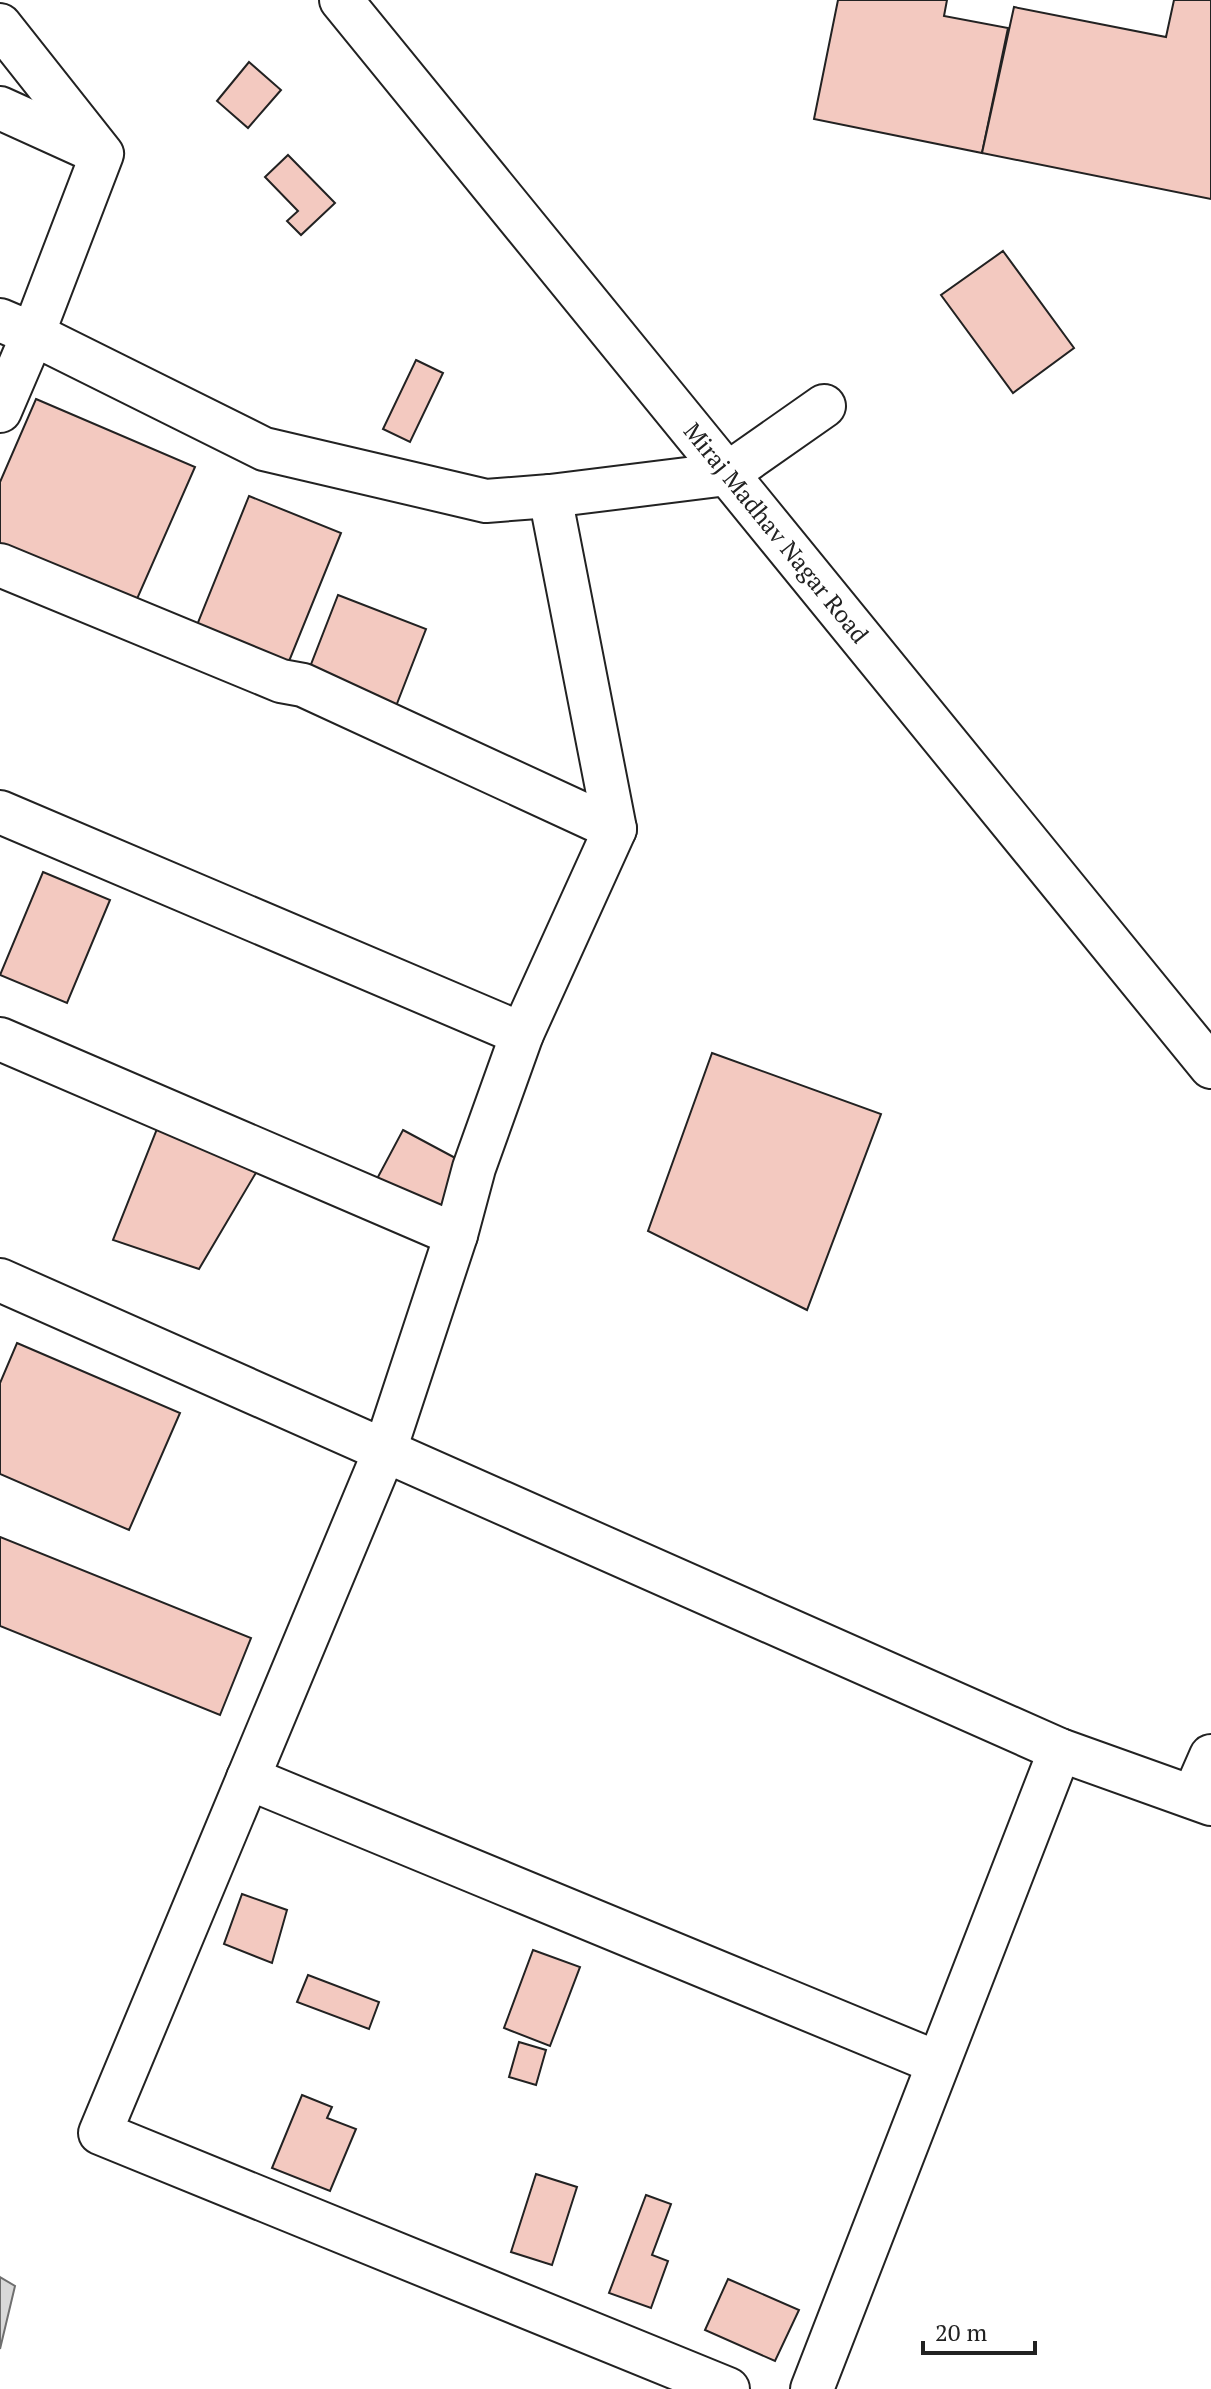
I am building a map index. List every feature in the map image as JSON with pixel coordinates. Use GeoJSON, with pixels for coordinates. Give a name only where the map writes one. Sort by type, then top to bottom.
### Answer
{"type":"FeatureCollection","features":[{"type":"Feature","properties":{"kind":"street","name":"Miraj Madhav Nagar Road"},"geometry":{"type":"LineString","coordinates":[[341,0],[1211,1067]]}},
{"type":"Feature","properties":{"kind":"street"},"geometry":{"type":"LineString","coordinates":[[0,25],[102,154]]}},
{"type":"Feature","properties":{"kind":"street"},"geometry":{"type":"LineString","coordinates":[[0,108],[102,154]]}},
{"type":"Feature","properties":{"kind":"street"},"geometry":{"type":"LineString","coordinates":[[0,411],[17,327],[102,154]]}},
{"type":"Feature","properties":{"kind":"street"},"geometry":{"type":"LineString","coordinates":[[17,327],[264,449],[486,501],[727,474],[824,406]]}},
{"type":"Feature","properties":{"kind":"street"},"geometry":{"type":"LineString","coordinates":[[550,496],[615,829],[522,1034],[474,1168],[456,1235],[385,1450],[100,2133],[728,2389]]}},
{"type":"Feature","properties":{"kind":"street"},"geometry":{"type":"LineString","coordinates":[[0,565],[268,676],[303,685],[615,829]]}},
{"type":"Feature","properties":{"kind":"street"},"geometry":{"type":"LineString","coordinates":[[0,812],[522,1034]]}},
{"type":"Feature","properties":{"kind":"street"},"geometry":{"type":"LineString","coordinates":[[0,1039],[456,1235]]}},
{"type":"Feature","properties":{"kind":"street"},"geometry":{"type":"LineString","coordinates":[[0,1280],[1060,1750],[1202,1801],[1211,1756]]}},
{"type":"Feature","properties":{"kind":"street"},"geometry":{"type":"LineString","coordinates":[[812,2389],[1060,1750]]}},
{"type":"Feature","properties":{"kind":"street"},"geometry":{"type":"LineString","coordinates":[[248,1778],[938,2063]]}},
{"type":"Feature","properties":{"kind":"shaded area"},"geometry":{"type":"Polygon","coordinates":[[[0,2277],[15,2286],[0,2349],[0,2277]]]}},
{"type":"Feature","properties":{"kind":"building"},"geometry":{"type":"Polygon","coordinates":[[[838,0],[947,0],[944,16],[1008,28],[982,153],[814,119],[838,0]]]}},
{"type":"Feature","properties":{"kind":"building"},"geometry":{"type":"Polygon","coordinates":[[[1174,0],[1211,0],[1211,199],[982,153],[1014,7],[1166,37],[1174,0]]]}},
{"type":"Feature","properties":{"kind":"building"},"geometry":{"type":"Polygon","coordinates":[[[249,62],[281,90],[248,128],[217,101],[249,62]]]}},
{"type":"Feature","properties":{"kind":"building"},"geometry":{"type":"Polygon","coordinates":[[[288,155],[335,203],[301,235],[287,221],[298,211],[265,177],[288,155]]]}},
{"type":"Feature","properties":{"kind":"building"},"geometry":{"type":"Polygon","coordinates":[[[1003,251],[1074,348],[1013,393],[941,295],[1003,251]]]}},
{"type":"Feature","properties":{"kind":"building"},"geometry":{"type":"Polygon","coordinates":[[[416,360],[443,373],[410,442],[383,429],[416,360]]]}},
{"type":"Feature","properties":{"kind":"building"},"geometry":{"type":"Polygon","coordinates":[[[36,399],[195,467],[133,608],[0,551],[0,482],[36,399]]]}},
{"type":"Feature","properties":{"kind":"building"},"geometry":{"type":"Polygon","coordinates":[[[249,496],[341,533],[281,681],[189,645],[249,496]]]}},
{"type":"Feature","properties":{"kind":"building"},"geometry":{"type":"Polygon","coordinates":[[[338,595],[426,629],[391,719],[303,685],[338,595]]]}},
{"type":"Feature","properties":{"kind":"building"},"geometry":{"type":"Polygon","coordinates":[[[43,872],[110,900],[67,1003],[0,975],[43,872]]]}},
{"type":"Feature","properties":{"kind":"building"},"geometry":{"type":"Polygon","coordinates":[[[712,1053],[881,1114],[807,1310],[648,1231],[712,1053]]]}},
{"type":"Feature","properties":{"kind":"building"},"geometry":{"type":"Polygon","coordinates":[[[157,1129],[267,1154],[199,1269],[113,1240],[157,1129]]]}},
{"type":"Feature","properties":{"kind":"building"},"geometry":{"type":"Polygon","coordinates":[[[403,1130],[474,1168],[441,1228],[371,1190],[403,1130]]]}},
{"type":"Feature","properties":{"kind":"building"},"geometry":{"type":"Polygon","coordinates":[[[17,1343],[180,1413],[129,1530],[0,1474],[0,1383],[17,1343]]]}},
{"type":"Feature","properties":{"kind":"building"},"geometry":{"type":"Polygon","coordinates":[[[0,1537],[251,1638],[220,1715],[0,1626],[0,1537]]]}},
{"type":"Feature","properties":{"kind":"building"},"geometry":{"type":"Polygon","coordinates":[[[242,1894],[287,1910],[272,1963],[224,1944],[242,1894]]]}},
{"type":"Feature","properties":{"kind":"building"},"geometry":{"type":"Polygon","coordinates":[[[533,1950],[580,1967],[550,2046],[504,2028],[533,1950]]]}},
{"type":"Feature","properties":{"kind":"building"},"geometry":{"type":"Polygon","coordinates":[[[308,1975],[379,2002],[369,2029],[297,2002],[308,1975]]]}},
{"type":"Feature","properties":{"kind":"building"},"geometry":{"type":"Polygon","coordinates":[[[519,2042],[546,2050],[536,2085],[509,2077],[519,2042]]]}},
{"type":"Feature","properties":{"kind":"building"},"geometry":{"type":"Polygon","coordinates":[[[302,2095],[332,2107],[327,2118],[356,2129],[330,2191],[272,2168],[302,2095]]]}},
{"type":"Feature","properties":{"kind":"building"},"geometry":{"type":"Polygon","coordinates":[[[536,2174],[577,2187],[552,2265],[511,2252],[536,2174]]]}},
{"type":"Feature","properties":{"kind":"building"},"geometry":{"type":"Polygon","coordinates":[[[646,2195],[671,2204],[652,2255],[668,2261],[651,2308],[609,2293],[646,2195]]]}},
{"type":"Feature","properties":{"kind":"building"},"geometry":{"type":"Polygon","coordinates":[[[728,2279],[799,2310],[775,2361],[705,2330],[728,2279]]]}}]}
